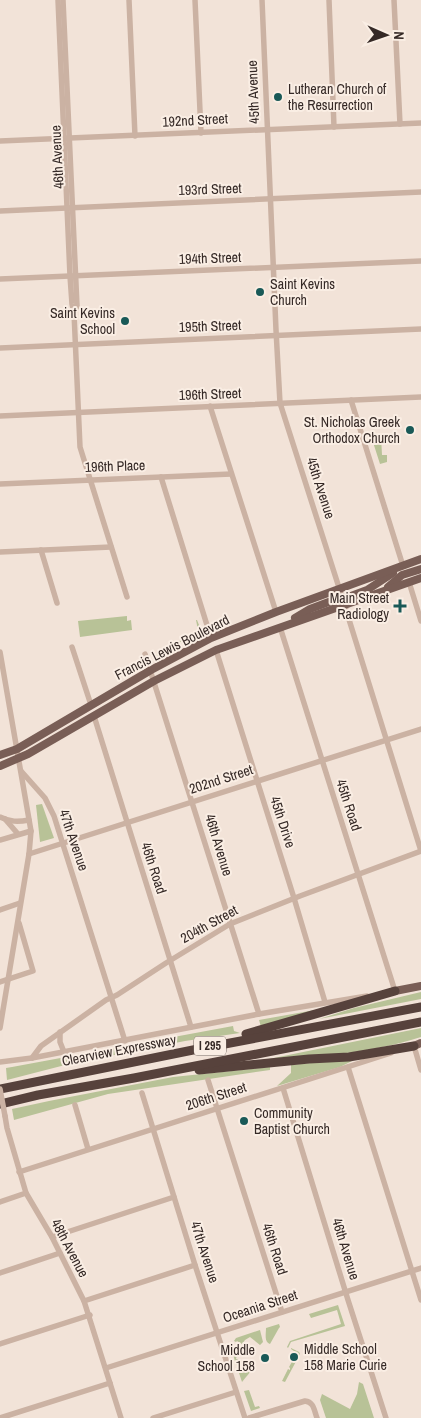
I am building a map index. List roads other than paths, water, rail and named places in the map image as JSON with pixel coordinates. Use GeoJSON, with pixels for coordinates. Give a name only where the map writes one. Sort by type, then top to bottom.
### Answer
{"type":"FeatureCollection","features":[{"type":"Feature","properties":{"kind":"highway"},"geometry":{"type":"LineString","coordinates":[[193,1050],[394,991]]}},
{"type":"Feature","properties":{"kind":"highway","name":"Clearview Expressway"},"geometry":{"type":"LineString","coordinates":[[0,1089],[421,1007]]}},
{"type":"Feature","properties":{"kind":"highway","name":"I 295"},"geometry":{"type":"LineString","coordinates":[[0,1104],[38,1095],[421,1022]]}},
{"type":"Feature","properties":{"kind":"highway"},"geometry":{"type":"LineString","coordinates":[[134,1078],[240,1065],[349,1057],[417,1045]]}},
{"type":"Feature","properties":{"kind":"main road","name":"Francis Lewis Boulevard"},"geometry":{"type":"LineString","coordinates":[[0,766],[19,759],[154,681],[216,650],[280,627],[403,566],[421,560]]}},
{"type":"Feature","properties":{"kind":"main road"},"geometry":{"type":"LineString","coordinates":[[385,590],[402,575],[421,569]]}},
{"type":"Feature","properties":{"kind":"main road","name":"Francis Lewis Boulevard"},"geometry":{"type":"LineString","coordinates":[[0,755],[17,749],[151,670],[212,638],[276,612],[342,597],[385,590],[421,578]]}},
{"type":"Feature","properties":{"kind":"main road"},"geometry":{"type":"LineString","coordinates":[[394,991],[421,986]]}},
{"type":"Feature","properties":{"kind":"street","name":"46th Avenue"},"geometry":{"type":"LineString","coordinates":[[58,0],[61,13]]}},
{"type":"Feature","properties":{"kind":"street","name":"46th Avenue"},"geometry":{"type":"LineString","coordinates":[[63,0],[61,13],[62,43],[76,306],[74,313],[80,447],[127,597]]}},
{"type":"Feature","properties":{"kind":"street"},"geometry":{"type":"LineString","coordinates":[[129,0],[136,136]]}},
{"type":"Feature","properties":{"kind":"street"},"geometry":{"type":"LineString","coordinates":[[194,0],[201,132]]}},
{"type":"Feature","properties":{"kind":"street","name":"45th Avenue"},"geometry":{"type":"LineString","coordinates":[[262,0],[280,404],[421,852]]}},
{"type":"Feature","properties":{"kind":"street"},"geometry":{"type":"LineString","coordinates":[[329,0],[334,127]]}},
{"type":"Feature","properties":{"kind":"street"},"geometry":{"type":"LineString","coordinates":[[394,0],[400,124]]}},
{"type":"Feature","properties":{"kind":"street","name":"192nd Street"},"geometry":{"type":"LineString","coordinates":[[0,141],[421,123]]}},
{"type":"Feature","properties":{"kind":"street","name":"193rd Street"},"geometry":{"type":"LineString","coordinates":[[0,211],[421,192]]}},
{"type":"Feature","properties":{"kind":"street","name":"194th Street"},"geometry":{"type":"LineString","coordinates":[[0,279],[421,261]]}},
{"type":"Feature","properties":{"kind":"street","name":"195th Street"},"geometry":{"type":"LineString","coordinates":[[0,348],[421,329]]}},
{"type":"Feature","properties":{"kind":"street","name":"196th Street"},"geometry":{"type":"LineString","coordinates":[[0,416],[421,397]]}},
{"type":"Feature","properties":{"kind":"street"},"geometry":{"type":"LineString","coordinates":[[351,400],[403,566]]}},
{"type":"Feature","properties":{"kind":"street"},"geometry":{"type":"LineString","coordinates":[[210,406],[276,612]]}},
{"type":"Feature","properties":{"kind":"street","name":"196th Place"},"geometry":{"type":"LineString","coordinates":[[0,484],[231,474]]}},
{"type":"Feature","properties":{"kind":"street"},"geometry":{"type":"LineString","coordinates":[[161,477],[212,638]]}},
{"type":"Feature","properties":{"kind":"street"},"geometry":{"type":"LineString","coordinates":[[0,552],[111,547]]}},
{"type":"Feature","properties":{"kind":"street"},"geometry":{"type":"LineString","coordinates":[[41,550],[57,603]]}},
{"type":"Feature","properties":{"kind":"street"},"geometry":{"type":"LineString","coordinates":[[409,582],[421,621]]}},
{"type":"Feature","properties":{"kind":"street","name":"45th Road"},"geometry":{"type":"LineString","coordinates":[[280,627],[394,991]]}},
{"type":"Feature","properties":{"kind":"street"},"geometry":{"type":"LineString","coordinates":[[72,647],[91,705]]}},
{"type":"Feature","properties":{"kind":"street","name":"45th Drive"},"geometry":{"type":"LineString","coordinates":[[216,650],[325,1002]]}},
{"type":"Feature","properties":{"kind":"street"},"geometry":{"type":"LineString","coordinates":[[0,652],[31,830],[29,854],[0,1028]]}},
{"type":"Feature","properties":{"kind":"street","name":"46th Avenue"},"geometry":{"type":"LineString","coordinates":[[145,654],[259,1014]]}},
{"type":"Feature","properties":{"kind":"street","name":"46th Road"},"geometry":{"type":"LineString","coordinates":[[94,716],[192,1027]]}},
{"type":"Feature","properties":{"kind":"street","name":"202nd Street"},"geometry":{"type":"LineString","coordinates":[[29,854],[421,729]]}},
{"type":"Feature","properties":{"kind":"street","name":"47th Avenue"},"geometry":{"type":"LineString","coordinates":[[21,770],[45,798],[54,816],[125,1041]]}},
{"type":"Feature","properties":{"kind":"street"},"geometry":{"type":"LineString","coordinates":[[2,818],[17,822],[29,820]]}},
{"type":"Feature","properties":{"kind":"street"},"geometry":{"type":"LineString","coordinates":[[2,818],[18,834]]}},
{"type":"Feature","properties":{"kind":"street"},"geometry":{"type":"LineString","coordinates":[[0,840],[31,830]]}},
{"type":"Feature","properties":{"kind":"street","name":"204th Street"},"geometry":{"type":"LineString","coordinates":[[32,1058],[38,1048],[106,1000],[230,924],[294,898],[421,852]]}},
{"type":"Feature","properties":{"kind":"street"},"geometry":{"type":"LineString","coordinates":[[0,910],[20,903]]}},
{"type":"Feature","properties":{"kind":"street"},"geometry":{"type":"LineString","coordinates":[[0,982],[33,971],[18,920]]}},
{"type":"Feature","properties":{"kind":"street","name":"Clearview Expressway"},"geometry":{"type":"LineString","coordinates":[[0,1062],[32,1058],[259,1014],[394,991]]}},
{"type":"Feature","properties":{"kind":"street"},"geometry":{"type":"LineString","coordinates":[[60,1032],[60,1042],[64,1052]]}},
{"type":"Feature","properties":{"kind":"street"},"geometry":{"type":"LineString","coordinates":[[417,1045],[421,1070]]}},
{"type":"Feature","properties":{"kind":"street","name":"206th Street"},"geometry":{"type":"LineString","coordinates":[[19,1172],[417,1045]]}},
{"type":"Feature","properties":{"kind":"street"},"geometry":{"type":"LineString","coordinates":[[348,1068],[421,1300]]}},
{"type":"Feature","properties":{"kind":"street","name":"46th Road"},"geometry":{"type":"LineString","coordinates":[[208,1080],[282,1312]]}},
{"type":"Feature","properties":{"kind":"street","name":"46th Avenue"},"geometry":{"type":"LineString","coordinates":[[283,1088],[386,1418]]}},
{"type":"Feature","properties":{"kind":"street","name":"48th Avenue"},"geometry":{"type":"LineString","coordinates":[[0,1089],[7,1128],[26,1193],[52,1237],[84,1300],[121,1418]]}},
{"type":"Feature","properties":{"kind":"street","name":"47th Avenue"},"geometry":{"type":"LineString","coordinates":[[142,1093],[236,1392],[247,1418]]}},
{"type":"Feature","properties":{"kind":"street"},"geometry":{"type":"LineString","coordinates":[[75,1105],[88,1149]]}},
{"type":"Feature","properties":{"kind":"street"},"geometry":{"type":"LineString","coordinates":[[0,1130],[7,1128]]}},
{"type":"Feature","properties":{"kind":"street"},"geometry":{"type":"LineString","coordinates":[[0,1202],[26,1193]]}},
{"type":"Feature","properties":{"kind":"street"},"geometry":{"type":"LineString","coordinates":[[52,1237],[174,1197]]}},
{"type":"Feature","properties":{"kind":"street"},"geometry":{"type":"LineString","coordinates":[[0,1273],[60,1253]]}},
{"type":"Feature","properties":{"kind":"street"},"geometry":{"type":"LineString","coordinates":[[84,1300],[196,1265]]}},
{"type":"Feature","properties":{"kind":"street","name":"Oceania Street"},"geometry":{"type":"LineString","coordinates":[[106,1368],[421,1268]]}},
{"type":"Feature","properties":{"kind":"street"},"geometry":{"type":"LineString","coordinates":[[0,1344],[90,1315]]}},
{"type":"Feature","properties":{"kind":"street"},"geometry":{"type":"LineString","coordinates":[[0,1418],[110,1383]]}},
{"type":"Feature","properties":{"kind":"street"},"geometry":{"type":"LineString","coordinates":[[153,1418],[236,1392]]}},
{"type":"Feature","properties":{"kind":"street"},"geometry":{"type":"LineString","coordinates":[[247,1418],[305,1400],[312,1405],[317,1418]]}},
{"type":"Feature","properties":{"kind":"place","name":"Lutheran Church of the Resurrection"},"geometry":{"type":"Point","coordinates":[278,97]}},
{"type":"Feature","properties":{"kind":"place","name":"Saint Kevins Church"},"geometry":{"type":"Point","coordinates":[260,292]}},
{"type":"Feature","properties":{"kind":"place","name":"Saint Kevins School"},"geometry":{"type":"Point","coordinates":[125,321]}},
{"type":"Feature","properties":{"kind":"place","name":"St. Nicholas Greek Orthodox Church"},"geometry":{"type":"Point","coordinates":[410,430]}},
{"type":"Feature","properties":{"kind":"place","name":"Main Street Radiology"},"geometry":{"type":"Point","coordinates":[400,606]}},
{"type":"Feature","properties":{"kind":"place","name":"Community Baptist Church"},"geometry":{"type":"Point","coordinates":[244,1121]}},
{"type":"Feature","properties":{"kind":"place","name":"Middle School 158 Marie Curie"},"geometry":{"type":"Point","coordinates":[294,1357]}},
{"type":"Feature","properties":{"kind":"place","name":"Middle School 158"},"geometry":{"type":"Point","coordinates":[265,1358]}}]}
